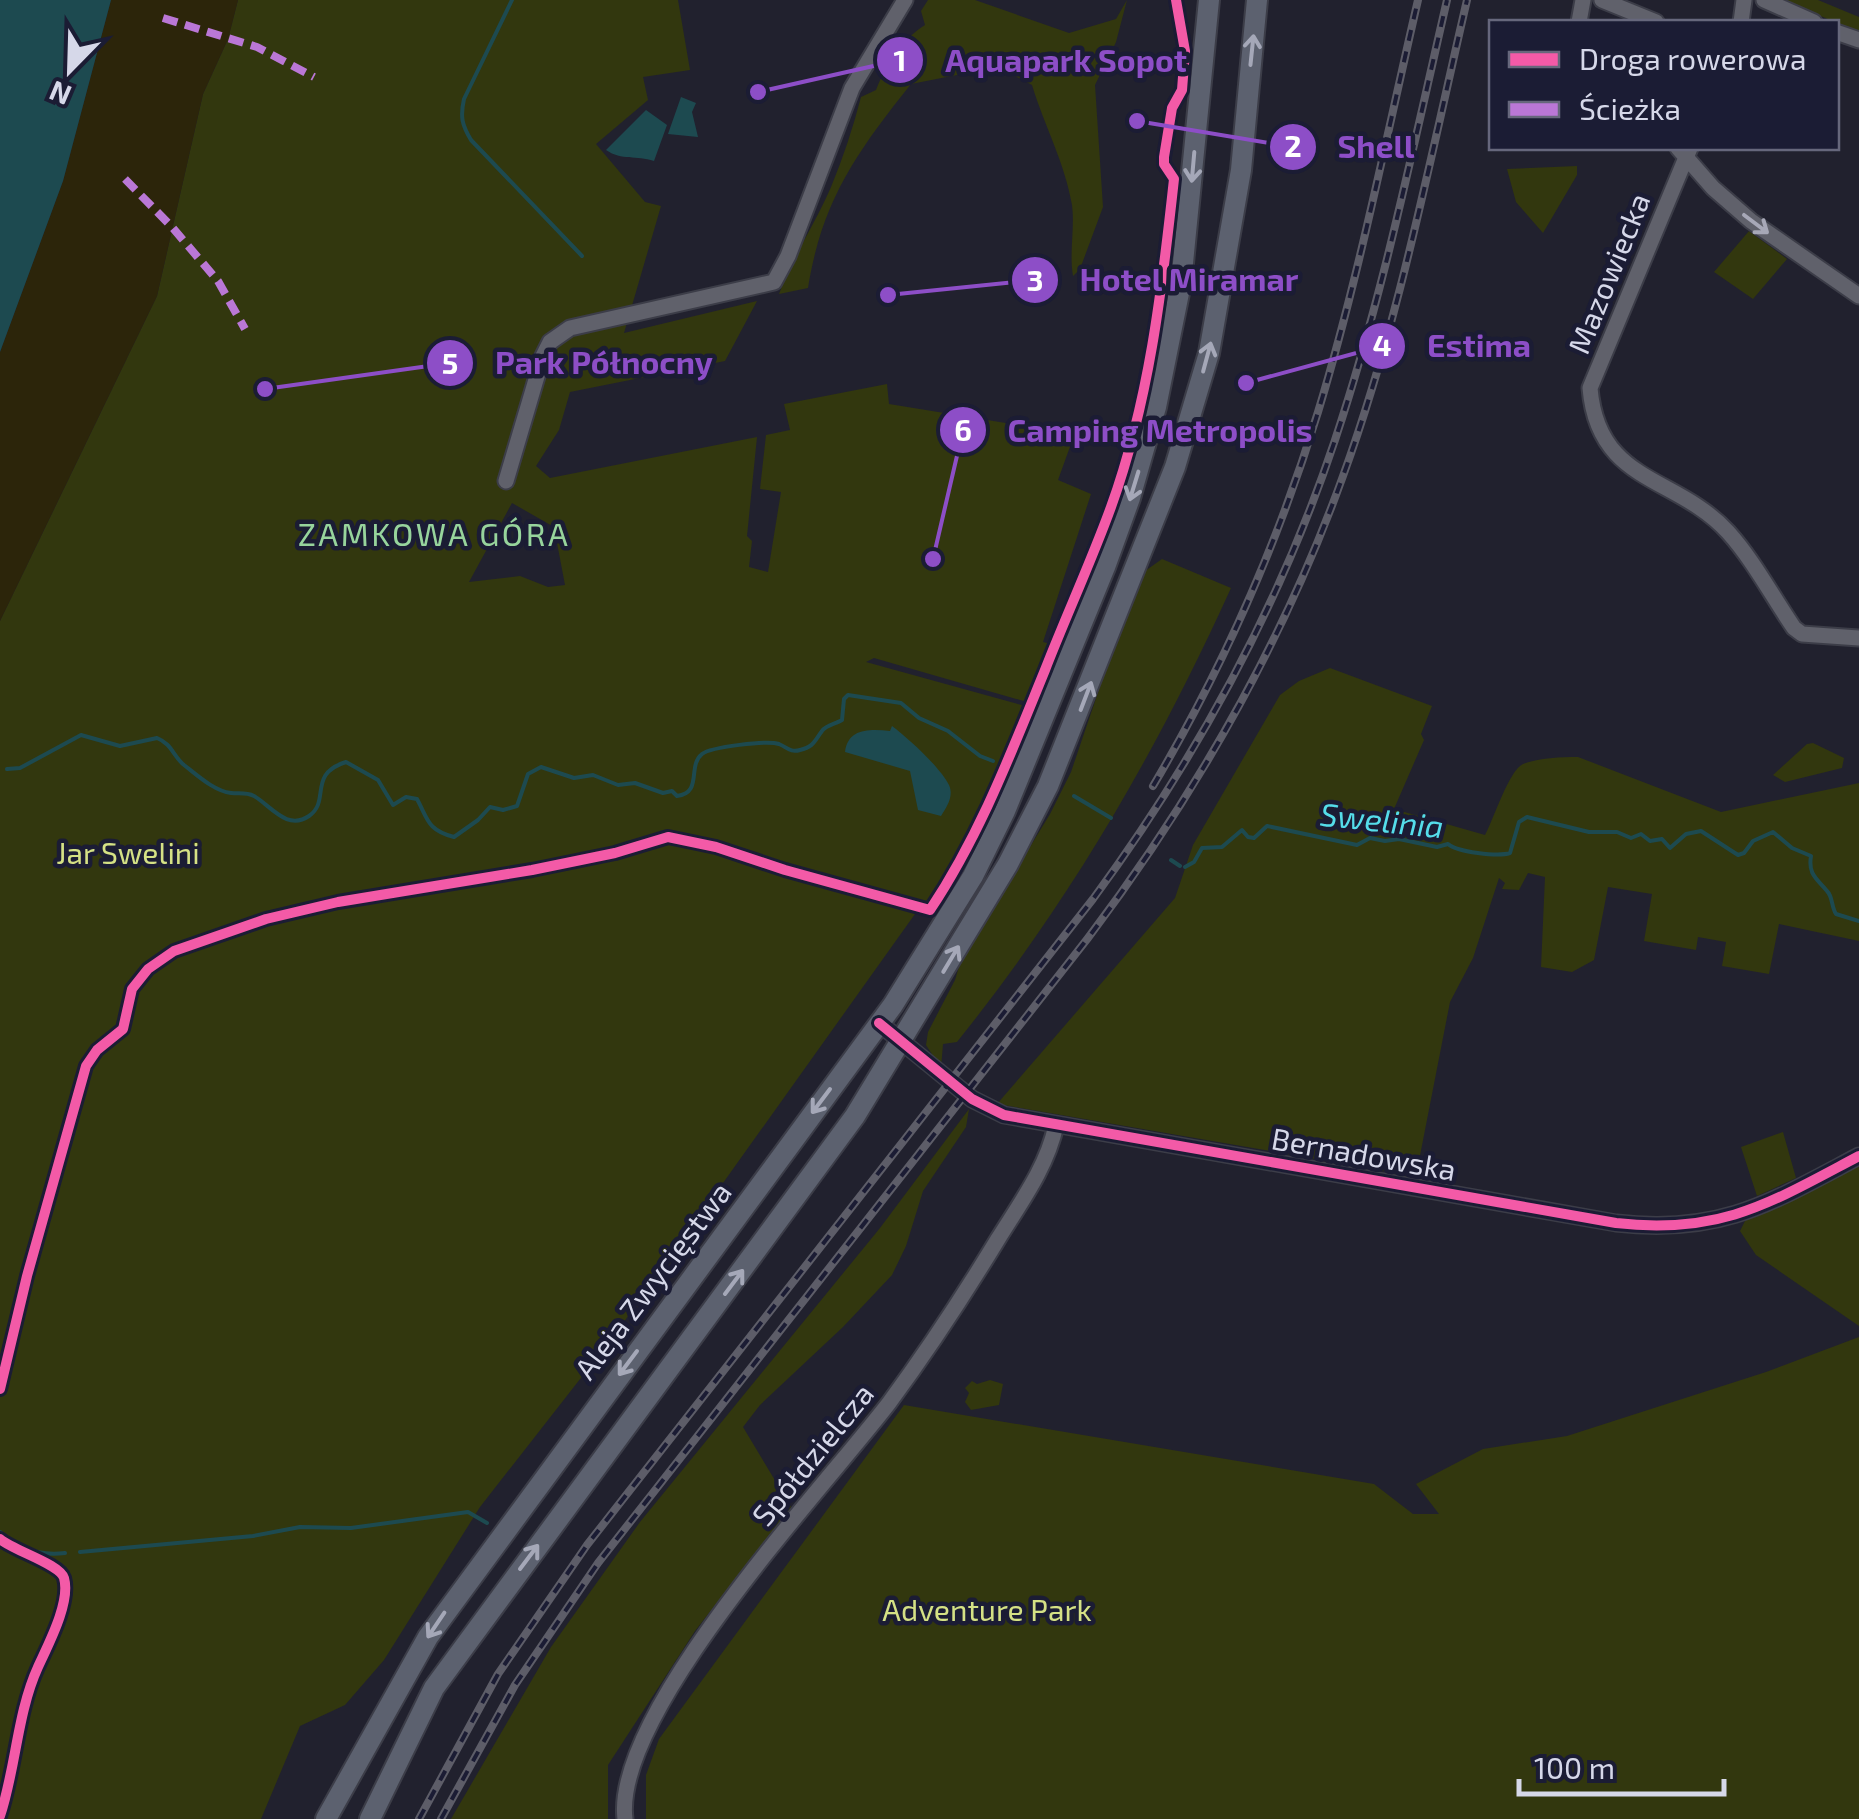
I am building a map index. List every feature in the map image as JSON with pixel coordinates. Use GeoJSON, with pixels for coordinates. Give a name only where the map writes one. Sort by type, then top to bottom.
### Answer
{"type":"FeatureCollection","features":[{"type":"Feature","properties":{"kind":"main road","name":"Aleja Zwycięstwa"},"geometry":{"type":"LineString","coordinates":[[326,1819],[398,1687],[458,1592],[879,1023],[936,939],[1022,774],[1105,567],[1156,407],[1181,283],[1209,0]]}},
{"type":"Feature","properties":{"kind":"main road"},"geometry":{"type":"LineString","coordinates":[[370,1819],[434,1688],[831,1152],[1008,864],[1048,786],[1175,467],[1209,353],[1241,170],[1257,0]]}},
{"type":"Feature","properties":{"kind":"street"},"geometry":{"type":"LineString","coordinates":[[506,482],[544,356],[557,334],[774,282],[788,256],[852,88],[905,0]]}},
{"type":"Feature","properties":{"kind":"street"},"geometry":{"type":"LineString","coordinates":[[1602,0],[1651,20]]}},
{"type":"Feature","properties":{"kind":"street"},"geometry":{"type":"LineString","coordinates":[[1764,0],[1809,20]]}},
{"type":"Feature","properties":{"kind":"street"},"geometry":{"type":"LineString","coordinates":[[1685,150],[1713,188],[1751,222],[1859,296]]}},
{"type":"Feature","properties":{"kind":"street","name":"Mazowiecka"},"geometry":{"type":"LineString","coordinates":[[1685,150],[1590,388],[1600,430],[1611,451],[1625,464],[1708,514],[1727,531],[1757,569],[1794,628],[1802,634],[1859,638]]}},
{"type":"Feature","properties":{"kind":"street","name":"Bernadowska"},"geometry":{"type":"LineString","coordinates":[[879,1023],[989,1110],[1056,1125],[1642,1226],[1709,1223],[1738,1215],[1782,1197],[1859,1156]]}},
{"type":"Feature","properties":{"kind":"street","name":"Spółdzielcza"},"geometry":{"type":"LineString","coordinates":[[625,1819],[624,1789],[633,1759],[683,1670],[733,1596],[875,1420],[932,1342],[1040,1173],[1056,1125]]}},
{"type":"Feature","properties":{"kind":"green space","name":"Jar Swelini"},"geometry":{"type":"Polygon","coordinates":[[[238,0],[678,0],[690,70],[643,77],[648,100],[596,144],[645,202],[661,206],[624,333],[757,301],[725,361],[570,392],[559,430],[536,466],[550,478],[757,437],[747,536],[752,541],[749,567],[768,572],[781,492],[760,489],[766,435],[790,430],[784,404],[887,384],[889,404],[1054,431],[1062,426],[1076,430],[1058,480],[1091,494],[1043,642],[1051,644],[1027,702],[874,658],[866,662],[1025,706],[1006,754],[1030,783],[1002,761],[966,842],[943,880],[616,1333],[480,1507],[384,1660],[345,1705],[300,1726],[261,1819],[0,1819],[0,621],[157,296],[203,94],[228,39],[238,0]],[[512,503],[469,582],[520,576],[548,587],[565,585],[554,527],[512,503]]]}},
{"type":"Feature","properties":{"kind":"green space"},"geometry":{"type":"Polygon","coordinates":[[[928,0],[975,0],[1069,33],[1116,19],[1127,0],[1116,42],[1095,85],[1103,207],[1080,269],[1073,276],[1069,189],[1032,85],[1006,71],[962,74],[911,84],[844,178],[822,229],[808,288],[779,294],[831,187],[861,97],[876,90],[895,53],[925,25],[921,11],[928,0]]]}},
{"type":"Feature","properties":{"kind":"green space"},"geometry":{"type":"Polygon","coordinates":[[[1782,0],[1818,0],[1859,17],[1859,32],[1839,24],[1839,20],[1782,0]]]}},
{"type":"Feature","properties":{"kind":"green space"},"geometry":{"type":"Polygon","coordinates":[[[1577,166],[1577,175],[1543,233],[1516,202],[1507,169],[1577,166]]]}},
{"type":"Feature","properties":{"kind":"green space"},"geometry":{"type":"Polygon","coordinates":[[[1749,231],[1787,259],[1753,299],[1714,272],[1749,231]]]}},
{"type":"Feature","properties":{"kind":"green space"},"geometry":{"type":"Polygon","coordinates":[[[1162,559],[1231,588],[1172,709],[1108,824],[998,989],[957,1042],[943,1044],[941,1068],[926,1045],[928,1032],[961,960],[1050,814],[1071,772],[1145,571],[1162,559]]]}},
{"type":"Feature","properties":{"kind":"green space"},"geometry":{"type":"Polygon","coordinates":[[[1330,668],[1432,706],[1421,734],[1424,740],[1394,809],[1485,835],[1518,768],[1543,759],[1578,757],[1721,812],[1859,783],[1859,941],[1779,924],[1769,974],[1722,966],[1726,942],[1698,937],[1696,950],[1644,941],[1652,894],[1608,887],[1594,960],[1572,972],[1541,967],[1545,877],[1528,873],[1519,890],[1502,889],[1505,883],[1499,878],[1473,958],[1450,1002],[1416,1176],[997,1104],[1175,898],[1193,845],[1280,695],[1299,681],[1330,668]]]}},
{"type":"Feature","properties":{"kind":"green space"},"geometry":{"type":"Polygon","coordinates":[[[1813,743],[1844,758],[1842,768],[1785,782],[1773,775],[1807,744],[1813,743]]]}},
{"type":"Feature","properties":{"kind":"green space"},"geometry":{"type":"Polygon","coordinates":[[[969,1109],[966,1127],[923,1191],[906,1246],[892,1275],[760,1405],[743,1427],[791,1507],[695,1631],[608,1765],[608,1819],[451,1819],[551,1647],[640,1522],[880,1228],[969,1109]]]}},
{"type":"Feature","properties":{"kind":"green space"},"geometry":{"type":"Polygon","coordinates":[[[1783,1132],[1796,1178],[1757,1196],[1741,1147],[1783,1132]]]}},
{"type":"Feature","properties":{"kind":"green space"},"geometry":{"type":"Polygon","coordinates":[[[1859,1164],[1859,1326],[1756,1255],[1740,1231],[1746,1219],[1777,1208],[1859,1164]]]}},
{"type":"Feature","properties":{"kind":"green space","name":"Adventure Park"},"geometry":{"type":"Polygon","coordinates":[[[1859,1337],[1859,1819],[646,1819],[646,1775],[659,1739],[904,1405],[1374,1484],[1413,1514],[1439,1514],[1416,1484],[1483,1449],[1567,1436],[1766,1372],[1859,1337]]]}},
{"type":"Feature","properties":{"kind":"green space"},"geometry":{"type":"Polygon","coordinates":[[[990,1380],[1003,1384],[999,1405],[971,1410],[965,1402],[969,1393],[965,1388],[972,1381],[977,1384],[990,1380]]]}},
{"type":"Feature","properties":{"kind":"sand"},"geometry":{"type":"Polygon","coordinates":[[[111,0],[238,0],[228,39],[203,94],[157,296],[0,621],[0,352],[63,181],[111,0]]]}},
{"type":"Feature","properties":{"kind":"shaded area"},"geometry":{"type":"Polygon","coordinates":[[[0,0],[111,0],[63,181],[0,352],[0,0]]]}},
{"type":"Feature","properties":{"kind":"shaded area"},"geometry":{"type":"Polygon","coordinates":[[[681,97],[696,103],[692,112],[698,137],[668,134],[681,97]]]}},
{"type":"Feature","properties":{"kind":"shaded area"},"geometry":{"type":"Polygon","coordinates":[[[646,110],[667,125],[654,161],[618,156],[606,150],[646,110]]]}},
{"type":"Feature","properties":{"kind":"shaded area"},"geometry":{"type":"Polygon","coordinates":[[[892,726],[915,745],[949,785],[950,797],[941,816],[918,810],[910,771],[845,752],[855,734],[890,731],[892,726]]]}},
{"type":"Feature","properties":{"kind":"waterway"},"geometry":{"type":"LineString","coordinates":[[512,0],[464,99],[464,125],[471,140],[582,256]]}},
{"type":"Feature","properties":{"kind":"waterway","name":"Swelinia"},"geometry":{"type":"LineString","coordinates":[[7,769],[20,768],[81,735],[120,746],[157,738],[212,786],[254,796],[294,821],[315,810],[327,773],[346,762],[378,780],[393,805],[406,797],[417,799],[433,827],[454,837],[490,807],[503,810],[517,806],[528,774],[541,767],[574,778],[593,775],[618,785],[635,783],[663,793],[685,794],[690,790],[695,765],[702,754],[763,743],[779,744],[794,751],[805,749],[824,729],[842,720],[848,695],[901,703],[919,718],[948,731],[980,756],[993,761]]}},
{"type":"Feature","properties":{"kind":"waterway","name":"Swelinia"},"geometry":{"type":"LineString","coordinates":[[1074,796],[1111,818]]}},
{"type":"Feature","properties":{"kind":"waterway","name":"Swelinia"},"geometry":{"type":"LineString","coordinates":[[1185,867],[1194,862],[1202,848],[1222,847],[1242,830],[1254,838],[1267,826],[1357,845],[1370,838],[1399,839],[1497,854],[1510,853],[1519,822],[1527,817],[1589,832],[1617,832],[1631,838],[1641,834],[1650,841],[1662,839],[1670,848],[1686,834],[1701,831],[1738,855],[1753,841],[1773,832],[1792,848],[1811,856],[1812,872],[1829,893],[1836,914],[1859,921]]}},
{"type":"Feature","properties":{"kind":"waterway","name":"Swelinia"},"geometry":{"type":"LineString","coordinates":[[1171,860],[1180,866]]}},
{"type":"Feature","properties":{"kind":"waterway"},"geometry":{"type":"LineString","coordinates":[[80,1552],[253,1536],[300,1527],[351,1528],[468,1512],[487,1523]]}},
{"type":"Feature","properties":{"kind":"waterway"},"geometry":{"type":"LineString","coordinates":[[0,1532],[30,1550],[65,1553]]}},
{"type":"Feature","properties":{"kind":"railway"},"geometry":{"type":"LineString","coordinates":[[1153,786],[1203,696],[1247,604],[1302,461],[1346,310],[1418,0]]}},
{"type":"Feature","properties":{"kind":"railway"},"geometry":{"type":"LineString","coordinates":[[419,1819],[498,1674],[587,1545],[1093,899],[1200,736],[1288,562],[1335,440],[1383,276],[1447,0]]}},
{"type":"Feature","properties":{"kind":"railway"},"geometry":{"type":"LineString","coordinates":[[441,1819],[515,1685],[598,1563],[1088,938],[1165,829],[1233,716],[1293,599],[1363,418],[1412,240],[1467,0]]}},
{"type":"Feature","properties":{"kind":"marked path"},"geometry":{"type":"LineString","coordinates":[[163,18],[257,47],[314,77]]}},
{"type":"Feature","properties":{"kind":"marked path"},"geometry":{"type":"LineString","coordinates":[[125,179],[218,281],[245,329]]}},
{"type":"Feature","properties":{"kind":"cycle path"},"geometry":{"type":"LineString","coordinates":[[0,1389],[86,1066],[97,1050],[123,1029],[132,989],[148,969],[174,951],[266,919],[338,902],[532,870],[615,853],[668,837],[716,847],[930,910],[964,853],[1007,763],[1103,528],[1135,427],[1159,304],[1174,179],[1164,157],[1172,108],[1182,90],[1185,51],[1176,0]]}},
{"type":"Feature","properties":{"kind":"cycle path"},"geometry":{"type":"LineString","coordinates":[[879,1023],[972,1099],[1004,1115],[1616,1223],[1686,1224],[1744,1212],[1859,1156]]}},
{"type":"Feature","properties":{"kind":"cycle path"},"geometry":{"type":"LineString","coordinates":[[0,1539],[61,1573],[65,1588],[57,1623],[25,1703],[0,1816]]}},
{"type":"Feature","properties":{"kind":"place","name":"Aquapark Sopot"},"geometry":{"type":"Point","coordinates":[758,92]}},
{"type":"Feature","properties":{"kind":"place","name":"Shell"},"geometry":{"type":"Point","coordinates":[1137,121]}},
{"type":"Feature","properties":{"kind":"place","name":"Hotel Miramar"},"geometry":{"type":"Point","coordinates":[888,295]}},
{"type":"Feature","properties":{"kind":"place","name":"Estima"},"geometry":{"type":"Point","coordinates":[1246,383]}},
{"type":"Feature","properties":{"kind":"place","name":"Park Północny"},"geometry":{"type":"Point","coordinates":[265,389]}},
{"type":"Feature","properties":{"kind":"place","name":"Camping Metropolis"},"geometry":{"type":"Point","coordinates":[933,559]}},
{"type":"Feature","properties":{"kind":"district","name":"ZAMKOWA GÓRA"},"geometry":{"type":"Point","coordinates":[434,533]}}]}
